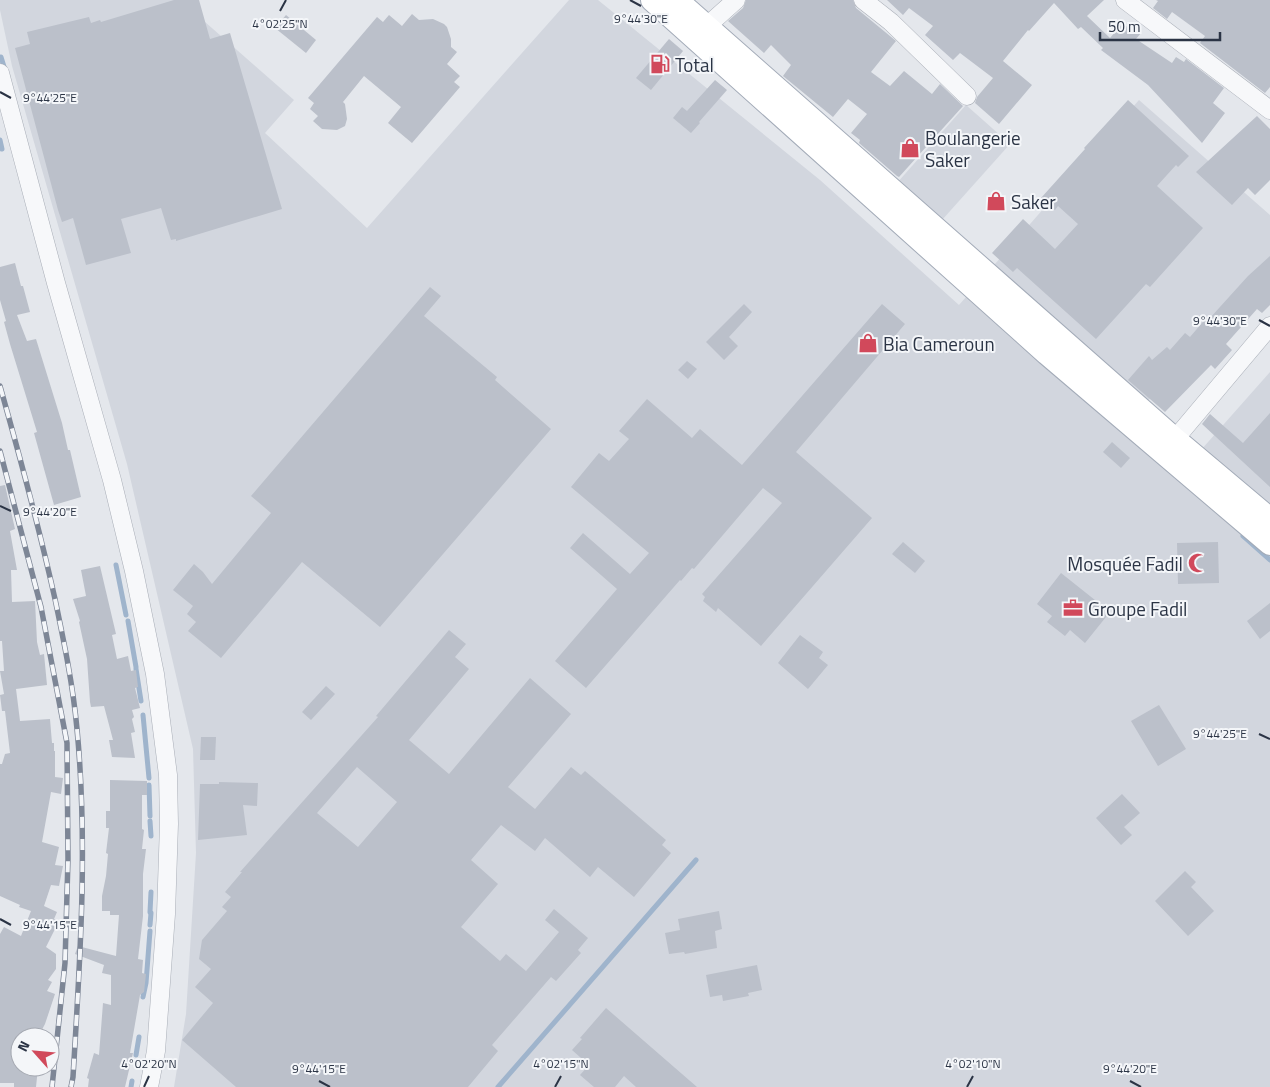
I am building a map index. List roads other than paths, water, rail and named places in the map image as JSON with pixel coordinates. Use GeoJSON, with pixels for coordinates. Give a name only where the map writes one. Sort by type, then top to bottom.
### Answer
{"type":"FeatureCollection","features":[{"type":"Feature","properties":{"kind":"main road"},"geometry":{"type":"LineString","coordinates":[[652,0],[700,32],[1270,519]]}},
{"type":"Feature","properties":{"kind":"main road"},"geometry":{"type":"LineString","coordinates":[[677,0],[700,32],[1047,354],[1270,544]]}},
{"type":"Feature","properties":{"kind":"street"},"geometry":{"type":"LineString","coordinates":[[700,32],[736,0]]}},
{"type":"Feature","properties":{"kind":"street"},"geometry":{"type":"LineString","coordinates":[[864,0],[891,22],[967,96]]}},
{"type":"Feature","properties":{"kind":"street"},"geometry":{"type":"LineString","coordinates":[[1125,0],[1270,110]]}},
{"type":"Feature","properties":{"kind":"street"},"geometry":{"type":"LineString","coordinates":[[0,73],[56,283],[112,480],[134,571],[155,674],[168,775],[169,824],[166,914],[156,1051],[149,1087]]}},
{"type":"Feature","properties":{"kind":"street"},"geometry":{"type":"LineString","coordinates":[[1175,439],[1270,326]]}},
{"type":"Feature","properties":{"kind":"waterway"},"geometry":{"type":"LineString","coordinates":[[1,57],[5,70]]}},
{"type":"Feature","properties":{"kind":"waterway"},"geometry":{"type":"LineString","coordinates":[[0,140],[2,149]]}},
{"type":"Feature","properties":{"kind":"waterway"},"geometry":{"type":"LineString","coordinates":[[1243,536],[1270,560]]}},
{"type":"Feature","properties":{"kind":"waterway"},"geometry":{"type":"LineString","coordinates":[[116,565],[126,615]]}},
{"type":"Feature","properties":{"kind":"waterway"},"geometry":{"type":"LineString","coordinates":[[128,621],[136,667]]}},
{"type":"Feature","properties":{"kind":"waterway"},"geometry":{"type":"LineString","coordinates":[[136,669],[141,701]]}},
{"type":"Feature","properties":{"kind":"waterway"},"geometry":{"type":"LineString","coordinates":[[143,715],[149,778]]}},
{"type":"Feature","properties":{"kind":"waterway"},"geometry":{"type":"LineString","coordinates":[[149,785],[150,816]]}},
{"type":"Feature","properties":{"kind":"waterway"},"geometry":{"type":"LineString","coordinates":[[150,821],[151,836]]}},
{"type":"Feature","properties":{"kind":"waterway"},"geometry":{"type":"LineString","coordinates":[[498,1087],[696,860]]}},
{"type":"Feature","properties":{"kind":"waterway"},"geometry":{"type":"LineString","coordinates":[[150,912],[151,892]]}},
{"type":"Feature","properties":{"kind":"waterway"},"geometry":{"type":"LineString","coordinates":[[150,925],[151,913]]}},
{"type":"Feature","properties":{"kind":"waterway"},"geometry":{"type":"LineString","coordinates":[[143,997],[146,983],[150,931]]}},
{"type":"Feature","properties":{"kind":"waterway"},"geometry":{"type":"LineString","coordinates":[[136,1055],[139,1037]]}},
{"type":"Feature","properties":{"kind":"waterway"},"geometry":{"type":"LineString","coordinates":[[131,1087],[132,1081]]}},
{"type":"Feature","properties":{"kind":"railway"},"geometry":{"type":"LineString","coordinates":[[0,386],[29,492],[55,599],[71,680],[77,729],[82,816],[82,903],[76,1034],[71,1087]]}},
{"type":"Feature","properties":{"kind":"railway"},"geometry":{"type":"LineString","coordinates":[[0,451],[41,607],[67,743],[68,859],[65,963],[52,1087]]}},
{"type":"Feature","properties":{"kind":"place","name":"Total"},"geometry":{"type":"Point","coordinates":[660,64]}},
{"type":"Feature","properties":{"kind":"place","name":"Boulangerie Saker"},"geometry":{"type":"Point","coordinates":[910,148]}},
{"type":"Feature","properties":{"kind":"place","name":"Saker"},"geometry":{"type":"Point","coordinates":[996,201]}},
{"type":"Feature","properties":{"kind":"place","name":"Bia Cameroun"},"geometry":{"type":"Point","coordinates":[868,343]}},
{"type":"Feature","properties":{"kind":"place","name":"Mosquée Fadil"},"geometry":{"type":"Point","coordinates":[1198,563]}},
{"type":"Feature","properties":{"kind":"place","name":"Groupe Fadil"},"geometry":{"type":"Point","coordinates":[1073,608]}}]}
